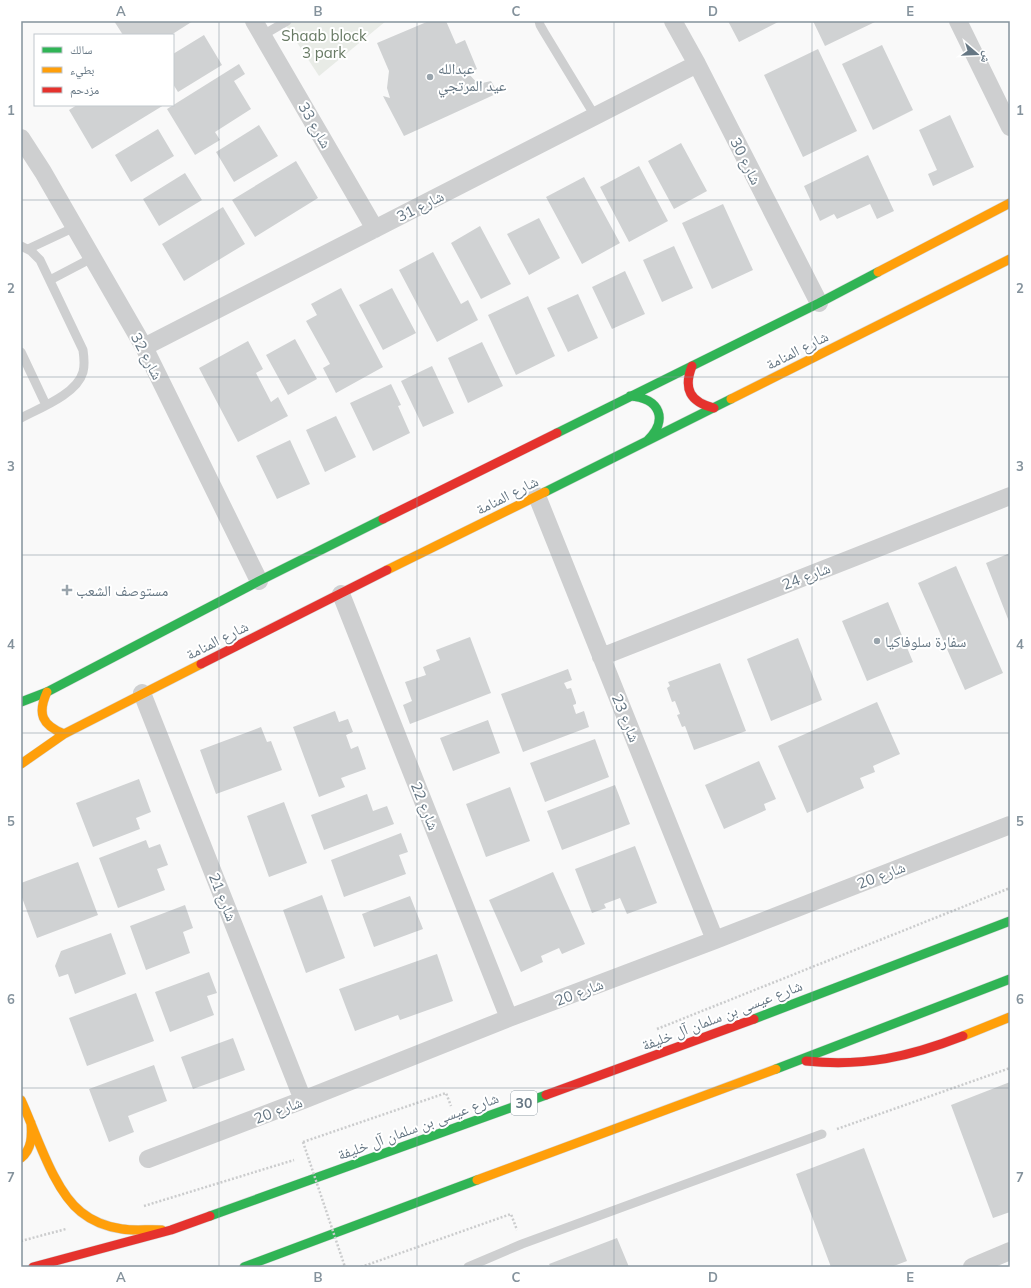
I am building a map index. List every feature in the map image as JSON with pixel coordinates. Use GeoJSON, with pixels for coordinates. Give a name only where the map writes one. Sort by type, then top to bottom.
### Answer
{"type":"FeatureCollection","features":[{"type":"Feature","properties":{"kind":"main road"},"geometry":{"type":"LineString","coordinates":[[21,702],[47,692],[259,581],[819,303],[1010,203]]}},
{"type":"Feature","properties":{"kind":"main road","name":"شارع المنامة"},"geometry":{"type":"LineString","coordinates":[[21,764],[64,734],[142,694],[1010,259]]}},
{"type":"Feature","properties":{"kind":"main road"},"geometry":{"type":"LineString","coordinates":[[692,366],[687,379],[691,395],[701,404],[714,408]]}},
{"type":"Feature","properties":{"kind":"main road"},"geometry":{"type":"LineString","coordinates":[[630,396],[643,397],[654,404],[658,410],[659,424],[657,431],[647,441]]}},
{"type":"Feature","properties":{"kind":"main road"},"geometry":{"type":"LineString","coordinates":[[47,692],[42,700],[41,709],[43,718],[55,731],[64,734]]}},
{"type":"Feature","properties":{"kind":"main road","name":"شارع عيسى بن سلمان آل خليفة"},"geometry":{"type":"LineString","coordinates":[[33,1267],[171,1230],[693,1042],[1010,921]]}},
{"type":"Feature","properties":{"kind":"main road"},"geometry":{"type":"LineString","coordinates":[[244,1267],[798,1060],[1010,979]]}},
{"type":"Feature","properties":{"kind":"main road"},"geometry":{"type":"LineString","coordinates":[[798,1060],[842,1063],[886,1060],[929,1049],[1010,1017]]}},
{"type":"Feature","properties":{"kind":"main road"},"geometry":{"type":"LineString","coordinates":[[21,1100],[53,1175],[64,1195],[73,1206],[95,1221],[123,1229],[171,1230]]}},
{"type":"Feature","properties":{"kind":"main road"},"geometry":{"type":"LineString","coordinates":[[21,1158],[29,1149],[32,1137],[31,1123]]}},
{"type":"Feature","properties":{"kind":"street","name":"شارع 30"},"geometry":{"type":"LineString","coordinates":[[673,21],[697,64],[819,303]]}},
{"type":"Feature","properties":{"kind":"street"},"geometry":{"type":"LineString","coordinates":[[958,21],[1010,126]]}},
{"type":"Feature","properties":{"kind":"street","name":"شارع 33"},"geometry":{"type":"LineString","coordinates":[[258,28],[375,229]]}},
{"type":"Feature","properties":{"kind":"street","name":"شارع 31"},"geometry":{"type":"LineString","coordinates":[[144,348],[697,64]]}},
{"type":"Feature","properties":{"kind":"street","name":"شارع 32"},"geometry":{"type":"LineString","coordinates":[[21,138],[43,172],[144,348],[259,581]]}},
{"type":"Feature","properties":{"kind":"street","name":"شارع 23"},"geometry":{"type":"LineString","coordinates":[[537,496],[715,940]]}},
{"type":"Feature","properties":{"kind":"street","name":"شارع 24"},"geometry":{"type":"LineString","coordinates":[[601,656],[1010,496]]}},
{"type":"Feature","properties":{"kind":"street","name":"شارع 22"},"geometry":{"type":"LineString","coordinates":[[341,594],[509,1018]]}},
{"type":"Feature","properties":{"kind":"street","name":"شارع 21"},"geometry":{"type":"LineString","coordinates":[[142,694],[303,1100]]}},
{"type":"Feature","properties":{"kind":"street","name":"شارع 20"},"geometry":{"type":"LineString","coordinates":[[148,1159],[1010,825]]}},
{"type":"Feature","properties":{"kind":"street"},"geometry":{"type":"LineString","coordinates":[[972,1267],[990,1264],[1010,1251]]}},
{"type":"Feature","properties":{"kind":"lane"},"geometry":{"type":"LineString","coordinates":[[258,28],[287,21]]}},
{"type":"Feature","properties":{"kind":"lane"},"geometry":{"type":"LineString","coordinates":[[540,21],[540,25],[595,116]]}},
{"type":"Feature","properties":{"kind":"lane"},"geometry":{"type":"LineString","coordinates":[[24,247],[74,227]]}},
{"type":"Feature","properties":{"kind":"lane"},"geometry":{"type":"LineString","coordinates":[[21,418],[65,394],[74,386],[83,373],[84,365],[83,350],[40,260],[36,254],[24,247]]}},
{"type":"Feature","properties":{"kind":"lane"},"geometry":{"type":"LineString","coordinates":[[50,280],[92,258]]}},
{"type":"Feature","properties":{"kind":"lane"},"geometry":{"type":"LineString","coordinates":[[21,352],[46,405]]}},
{"type":"Feature","properties":{"kind":"lane"},"geometry":{"type":"LineString","coordinates":[[468,1267],[522,1244],[822,1134]]}},
{"type":"Feature","properties":{"kind":"path"},"geometry":{"type":"LineString","coordinates":[[650,1032],[1010,888]]}},
{"type":"Feature","properties":{"kind":"path"},"geometry":{"type":"LineString","coordinates":[[822,1134],[1010,1068]]}},
{"type":"Feature","properties":{"kind":"path"},"geometry":{"type":"LineString","coordinates":[[345,1267],[303,1142],[446,1093],[453,1111]]}},
{"type":"Feature","properties":{"kind":"path"},"geometry":{"type":"LineString","coordinates":[[305,1156],[312,1154]]}},
{"type":"Feature","properties":{"kind":"path"},"geometry":{"type":"LineString","coordinates":[[140,1207],[298,1159]]}},
{"type":"Feature","properties":{"kind":"path"},"geometry":{"type":"LineString","coordinates":[[361,1267],[512,1214]]}},
{"type":"Feature","properties":{"kind":"path"},"geometry":{"type":"LineString","coordinates":[[21,1241],[95,1221]]}},
{"type":"Feature","properties":{"kind":"green space","name":"Shaab block 3 park"},"geometry":{"type":"Polygon","coordinates":[[[283,21],[386,21],[319,76],[283,21]]]}},
{"type":"Feature","properties":{"kind":"building"},"geometry":{"type":"Polygon","coordinates":[[[114,21],[193,21],[173,34],[122,34],[114,21]]]}},
{"type":"Feature","properties":{"kind":"building","name":"عبدالله عيد المرتجي"},"geometry":{"type":"Polygon","coordinates":[[[429,21],[446,21],[456,44],[465,40],[477,69],[468,73],[478,84],[491,81],[498,93],[404,136],[383,96],[390,98],[387,88],[389,71],[377,43],[429,21]]]}},
{"type":"Feature","properties":{"kind":"building"},"geometry":{"type":"Polygon","coordinates":[[[728,21],[780,21],[739,42],[728,21]]]}},
{"type":"Feature","properties":{"kind":"building"},"geometry":{"type":"Polygon","coordinates":[[[813,21],[877,21],[825,46],[813,21]]]}},
{"type":"Feature","properties":{"kind":"building"},"geometry":{"type":"Polygon","coordinates":[[[204,35],[222,65],[178,92],[174,86],[174,53],[204,35]]]}},
{"type":"Feature","properties":{"kind":"building"},"geometry":{"type":"Polygon","coordinates":[[[882,45],[913,110],[873,130],[842,64],[882,45]]]}},
{"type":"Feature","properties":{"kind":"building"},"geometry":{"type":"Polygon","coordinates":[[[818,49],[857,131],[803,157],[764,75],[818,49]]]}},
{"type":"Feature","properties":{"kind":"building"},"geometry":{"type":"Polygon","coordinates":[[[239,64],[245,74],[234,81],[251,109],[215,132],[220,140],[195,155],[167,109],[239,64]]]}},
{"type":"Feature","properties":{"kind":"building"},"geometry":{"type":"Polygon","coordinates":[[[75,106],[162,106],[92,149],[69,110],[75,106]]]}},
{"type":"Feature","properties":{"kind":"building"},"geometry":{"type":"Polygon","coordinates":[[[950,115],[974,167],[933,186],[928,174],[937,170],[919,130],[950,115]]]}},
{"type":"Feature","properties":{"kind":"building"},"geometry":{"type":"Polygon","coordinates":[[[259,125],[278,156],[234,182],[216,152],[259,125]]]}},
{"type":"Feature","properties":{"kind":"building"},"geometry":{"type":"Polygon","coordinates":[[[158,129],[174,156],[131,182],[115,155],[158,129]]]}},
{"type":"Feature","properties":{"kind":"building"},"geometry":{"type":"Polygon","coordinates":[[[681,143],[707,191],[674,209],[648,161],[681,143]]]}},
{"type":"Feature","properties":{"kind":"building"},"geometry":{"type":"Polygon","coordinates":[[[868,155],[894,211],[877,219],[870,204],[837,219],[834,214],[820,221],[804,186],[868,155]]]}},
{"type":"Feature","properties":{"kind":"building"},"geometry":{"type":"Polygon","coordinates":[[[296,161],[318,198],[255,237],[232,200],[296,161]]]}},
{"type":"Feature","properties":{"kind":"building"},"geometry":{"type":"Polygon","coordinates":[[[639,166],[668,221],[629,242],[600,187],[639,166]]]}},
{"type":"Feature","properties":{"kind":"building"},"geometry":{"type":"Polygon","coordinates":[[[185,173],[202,200],[159,226],[143,199],[185,173]]]}},
{"type":"Feature","properties":{"kind":"building"},"geometry":{"type":"Polygon","coordinates":[[[584,177],[620,243],[582,264],[546,197],[584,177]]]}},
{"type":"Feature","properties":{"kind":"building"},"geometry":{"type":"Polygon","coordinates":[[[723,204],[753,270],[712,289],[682,223],[723,204]]]}},
{"type":"Feature","properties":{"kind":"building"},"geometry":{"type":"Polygon","coordinates":[[[223,207],[245,244],[184,281],[162,244],[223,207]]]}},
{"type":"Feature","properties":{"kind":"building"},"geometry":{"type":"Polygon","coordinates":[[[539,218],[560,258],[529,275],[507,234],[539,218]]]}},
{"type":"Feature","properties":{"kind":"building"},"geometry":{"type":"Polygon","coordinates":[[[480,226],[511,284],[481,299],[451,243],[480,226]]]}},
{"type":"Feature","properties":{"kind":"building"},"geometry":{"type":"Polygon","coordinates":[[[674,246],[693,288],[662,302],[643,260],[674,246]]]}},
{"type":"Feature","properties":{"kind":"building"},"geometry":{"type":"Polygon","coordinates":[[[433,252],[461,304],[468,300],[478,320],[437,342],[399,270],[433,252]]]}},
{"type":"Feature","properties":{"kind":"building"},"geometry":{"type":"Polygon","coordinates":[[[625,271],[645,314],[612,329],[592,287],[625,271]]]}},
{"type":"Feature","properties":{"kind":"building"},"geometry":{"type":"Polygon","coordinates":[[[341,288],[383,367],[336,393],[323,368],[330,364],[306,321],[317,315],[311,304],[341,288]]]}},
{"type":"Feature","properties":{"kind":"building"},"geometry":{"type":"Polygon","coordinates":[[[392,288],[416,333],[383,350],[359,305],[392,288]]]}},
{"type":"Feature","properties":{"kind":"building"},"geometry":{"type":"Polygon","coordinates":[[[578,294],[598,338],[568,352],[547,308],[578,294]]]}},
{"type":"Feature","properties":{"kind":"building"},"geometry":{"type":"Polygon","coordinates":[[[528,296],[555,356],[516,375],[488,315],[528,296]]]}},
{"type":"Feature","properties":{"kind":"building"},"geometry":{"type":"Polygon","coordinates":[[[295,339],[317,379],[288,395],[266,355],[295,339]]]}},
{"type":"Feature","properties":{"kind":"building"},"geometry":{"type":"Polygon","coordinates":[[[248,341],[263,369],[256,373],[271,402],[278,397],[288,416],[238,442],[199,368],[248,341]]]}},
{"type":"Feature","properties":{"kind":"building"},"geometry":{"type":"Polygon","coordinates":[[[482,342],[503,386],[468,403],[448,358],[482,342]]]}},
{"type":"Feature","properties":{"kind":"building"},"geometry":{"type":"Polygon","coordinates":[[[432,366],[454,413],[423,427],[401,381],[432,366]]]}},
{"type":"Feature","properties":{"kind":"building"},"geometry":{"type":"Polygon","coordinates":[[[391,384],[401,405],[398,406],[410,433],[373,451],[350,403],[391,384]]]}},
{"type":"Feature","properties":{"kind":"building"},"geometry":{"type":"Polygon","coordinates":[[[336,416],[356,457],[325,472],[306,430],[336,416]]]}},
{"type":"Feature","properties":{"kind":"building"},"geometry":{"type":"Polygon","coordinates":[[[290,440],[310,484],[277,499],[256,456],[290,440]]]}},
{"type":"Feature","properties":{"kind":"building"},"geometry":{"type":"Polygon","coordinates":[[[1010,553],[1010,624],[986,563],[1010,553]]]}},
{"type":"Feature","properties":{"kind":"building"},"geometry":{"type":"Polygon","coordinates":[[[956,566],[1003,673],[965,690],[918,583],[956,566]]]}},
{"type":"Feature","properties":{"kind":"building","name":"سفارة سلوفاكيا"},"geometry":{"type":"Polygon","coordinates":[[[888,602],[913,662],[867,681],[842,621],[888,602]]]}},
{"type":"Feature","properties":{"kind":"building"},"geometry":{"type":"Polygon","coordinates":[[[470,637],[491,693],[410,724],[403,705],[412,701],[405,682],[426,675],[423,667],[440,660],[436,650],[470,637]]]}},
{"type":"Feature","properties":{"kind":"building"},"geometry":{"type":"Polygon","coordinates":[[[798,638],[822,700],[771,721],[747,659],[798,638]]]}},
{"type":"Feature","properties":{"kind":"building"},"geometry":{"type":"Polygon","coordinates":[[[720,663],[746,731],[694,750],[685,726],[682,727],[677,715],[680,714],[675,701],[672,702],[667,688],[670,686],[668,682],[720,663]]]}},
{"type":"Feature","properties":{"kind":"building"},"geometry":{"type":"Polygon","coordinates":[[[568,669],[572,680],[564,683],[567,689],[571,688],[576,702],[576,704],[573,705],[576,714],[584,711],[589,727],[523,752],[501,694],[568,669]]]}},
{"type":"Feature","properties":{"kind":"building"},"geometry":{"type":"Polygon","coordinates":[[[877,702],[900,754],[873,766],[875,772],[860,778],[864,788],[807,813],[778,746],[877,702]]]}},
{"type":"Feature","properties":{"kind":"building"},"geometry":{"type":"Polygon","coordinates":[[[335,711],[339,722],[348,719],[353,732],[346,735],[351,749],[358,746],[366,769],[341,778],[345,787],[319,797],[293,727],[335,711]]]}},
{"type":"Feature","properties":{"kind":"building"},"geometry":{"type":"Polygon","coordinates":[[[488,720],[500,753],[453,771],[440,738],[488,720]]]}},
{"type":"Feature","properties":{"kind":"building"},"geometry":{"type":"Polygon","coordinates":[[[261,727],[267,742],[271,741],[282,770],[216,794],[200,750],[261,727]]]}},
{"type":"Feature","properties":{"kind":"building"},"geometry":{"type":"Polygon","coordinates":[[[595,739],[609,777],[545,802],[530,763],[595,739]]]}},
{"type":"Feature","properties":{"kind":"building"},"geometry":{"type":"Polygon","coordinates":[[[759,761],[776,799],[764,804],[766,810],[724,829],[705,785],[759,761]]]}},
{"type":"Feature","properties":{"kind":"building"},"geometry":{"type":"Polygon","coordinates":[[[139,779],[151,812],[136,818],[140,829],[93,847],[76,803],[139,779]]]}},
{"type":"Feature","properties":{"kind":"building"},"geometry":{"type":"Polygon","coordinates":[[[615,785],[630,824],[562,850],[547,811],[615,785]]]}},
{"type":"Feature","properties":{"kind":"building"},"geometry":{"type":"Polygon","coordinates":[[[510,787],[530,841],[486,857],[466,804],[510,787]]]}},
{"type":"Feature","properties":{"kind":"building"},"geometry":{"type":"Polygon","coordinates":[[[367,794],[373,811],[387,806],[394,824],[324,850],[311,815],[367,794]]]}},
{"type":"Feature","properties":{"kind":"building"},"geometry":{"type":"Polygon","coordinates":[[[284,802],[307,863],[269,877],[247,816],[284,802]]]}},
{"type":"Feature","properties":{"kind":"building"},"geometry":{"type":"Polygon","coordinates":[[[401,833],[408,852],[399,855],[406,874],[344,897],[331,860],[401,833]]]}},
{"type":"Feature","properties":{"kind":"building"},"geometry":{"type":"Polygon","coordinates":[[[146,840],[149,848],[160,844],[168,865],[157,869],[165,890],[118,908],[99,858],[146,840]]]}},
{"type":"Feature","properties":{"kind":"building"},"geometry":{"type":"Polygon","coordinates":[[[635,846],[657,903],[627,914],[620,898],[604,904],[606,908],[592,913],[575,869],[635,846]]]}},
{"type":"Feature","properties":{"kind":"building"},"geometry":{"type":"Polygon","coordinates":[[[78,862],[98,915],[37,938],[21,895],[21,883],[78,862]]]}},
{"type":"Feature","properties":{"kind":"building"},"geometry":{"type":"Polygon","coordinates":[[[553,872],[585,944],[562,954],[559,948],[541,956],[543,962],[521,972],[489,900],[553,872]]]}},
{"type":"Feature","properties":{"kind":"building"},"geometry":{"type":"Polygon","coordinates":[[[322,895],[345,958],[306,973],[283,910],[322,895]]]}},
{"type":"Feature","properties":{"kind":"building"},"geometry":{"type":"Polygon","coordinates":[[[410,896],[423,929],[374,947],[362,914],[410,896]]]}},
{"type":"Feature","properties":{"kind":"building"},"geometry":{"type":"Polygon","coordinates":[[[185,905],[193,928],[183,932],[190,953],[146,970],[130,926],[185,905]]]}},
{"type":"Feature","properties":{"kind":"building"},"geometry":{"type":"Polygon","coordinates":[[[111,933],[126,974],[75,994],[68,974],[59,977],[55,966],[61,951],[111,933]]]}},
{"type":"Feature","properties":{"kind":"building"},"geometry":{"type":"Polygon","coordinates":[[[437,954],[453,1001],[400,1020],[398,1015],[355,1031],[339,989],[437,954]]]}},
{"type":"Feature","properties":{"kind":"building"},"geometry":{"type":"Polygon","coordinates":[[[209,972],[217,993],[207,996],[214,1015],[170,1032],[155,992],[209,972]]]}},
{"type":"Feature","properties":{"kind":"building"},"geometry":{"type":"Polygon","coordinates":[[[136,993],[154,1041],[87,1066],[69,1018],[136,993]]]}},
{"type":"Feature","properties":{"kind":"building"},"geometry":{"type":"Polygon","coordinates":[[[233,1038],[245,1070],[193,1089],[181,1057],[233,1038]]]}},
{"type":"Feature","properties":{"kind":"building"},"geometry":{"type":"Polygon","coordinates":[[[154,1065],[167,1101],[128,1116],[134,1132],[109,1142],[89,1089],[154,1065]]]}},
{"type":"Feature","properties":{"kind":"building"},"geometry":{"type":"Polygon","coordinates":[[[1010,1082],[1010,1212],[993,1218],[951,1105],[1010,1082]]]}},
{"type":"Feature","properties":{"kind":"building"},"geometry":{"type":"Polygon","coordinates":[[[864,1148],[907,1261],[891,1267],[831,1267],[796,1174],[864,1148]]]}},
{"type":"Feature","properties":{"kind":"building"},"geometry":{"type":"Polygon","coordinates":[[[617,1238],[629,1267],[551,1267],[549,1264],[617,1238]]]}},
{"type":"Feature","properties":{"kind":"traffic: fast"},"geometry":{"type":"LineString","coordinates":[[557,433],[819,303],[878,272]]}},
{"type":"Feature","properties":{"kind":"traffic: fast"},"geometry":{"type":"LineString","coordinates":[[630,396],[648,401],[658,411],[658,425],[654,433],[647,441]]}},
{"type":"Feature","properties":{"kind":"traffic: fast"},"geometry":{"type":"LineString","coordinates":[[545,492],[731,399]]}},
{"type":"Feature","properties":{"kind":"traffic: fast"},"geometry":{"type":"LineString","coordinates":[[21,702],[47,692],[259,581],[383,519]]}},
{"type":"Feature","properties":{"kind":"traffic: fast"},"geometry":{"type":"LineString","coordinates":[[754,1019],[1010,921]]}},
{"type":"Feature","properties":{"kind":"traffic: fast"},"geometry":{"type":"LineString","coordinates":[[776,1069],[1010,979]]}},
{"type":"Feature","properties":{"kind":"traffic: fast"},"geometry":{"type":"LineString","coordinates":[[210,1216],[546,1095]]}},
{"type":"Feature","properties":{"kind":"traffic: fast"},"geometry":{"type":"LineString","coordinates":[[244,1267],[477,1180]]}},
{"type":"Feature","properties":{"kind":"traffic: slow"},"geometry":{"type":"LineString","coordinates":[[878,272],[1010,203]]}},
{"type":"Feature","properties":{"kind":"traffic: slow"},"geometry":{"type":"LineString","coordinates":[[731,399],[1010,259]]}},
{"type":"Feature","properties":{"kind":"traffic: slow"},"geometry":{"type":"LineString","coordinates":[[387,570],[545,492]]}},
{"type":"Feature","properties":{"kind":"traffic: slow"},"geometry":{"type":"LineString","coordinates":[[21,764],[64,734],[201,664]]}},
{"type":"Feature","properties":{"kind":"traffic: slow"},"geometry":{"type":"LineString","coordinates":[[47,692],[42,707],[42,713],[46,723],[64,734]]}},
{"type":"Feature","properties":{"kind":"traffic: slow"},"geometry":{"type":"LineString","coordinates":[[963,1036],[1010,1017]]}},
{"type":"Feature","properties":{"kind":"traffic: slow"},"geometry":{"type":"LineString","coordinates":[[477,1180],[776,1069]]}},
{"type":"Feature","properties":{"kind":"traffic: slow"},"geometry":{"type":"LineString","coordinates":[[21,1100],[46,1160],[62,1190],[81,1212],[95,1221],[117,1228],[132,1230],[162,1230]]}},
{"type":"Feature","properties":{"kind":"traffic: slow"},"geometry":{"type":"LineString","coordinates":[[21,1158],[29,1146],[31,1137],[31,1123]]}},
{"type":"Feature","properties":{"kind":"traffic: jam"},"geometry":{"type":"LineString","coordinates":[[692,366],[688,381],[691,393],[699,402],[714,408]]}},
{"type":"Feature","properties":{"kind":"traffic: jam"},"geometry":{"type":"LineString","coordinates":[[383,519],[557,433]]}},
{"type":"Feature","properties":{"kind":"traffic: jam"},"geometry":{"type":"LineString","coordinates":[[201,664],[387,570]]}},
{"type":"Feature","properties":{"kind":"traffic: jam"},"geometry":{"type":"LineString","coordinates":[[546,1095],[754,1019]]}},
{"type":"Feature","properties":{"kind":"traffic: jam"},"geometry":{"type":"LineString","coordinates":[[806,1061],[847,1063],[886,1059],[924,1050],[963,1036]]}},
{"type":"Feature","properties":{"kind":"traffic: jam"},"geometry":{"type":"LineString","coordinates":[[33,1267],[171,1230],[210,1216]]}},
{"type":"Feature","properties":{"kind":"place","name":"عبدالله عيد المرتجي"},"geometry":{"type":"Point","coordinates":[430,77]}},
{"type":"Feature","properties":{"kind":"place","name":"مستوصف الشعب"},"geometry":{"type":"Point","coordinates":[67,590]}},
{"type":"Feature","properties":{"kind":"place","name":"سفارة سلوفاكيا"},"geometry":{"type":"Point","coordinates":[877,641]}}]}
